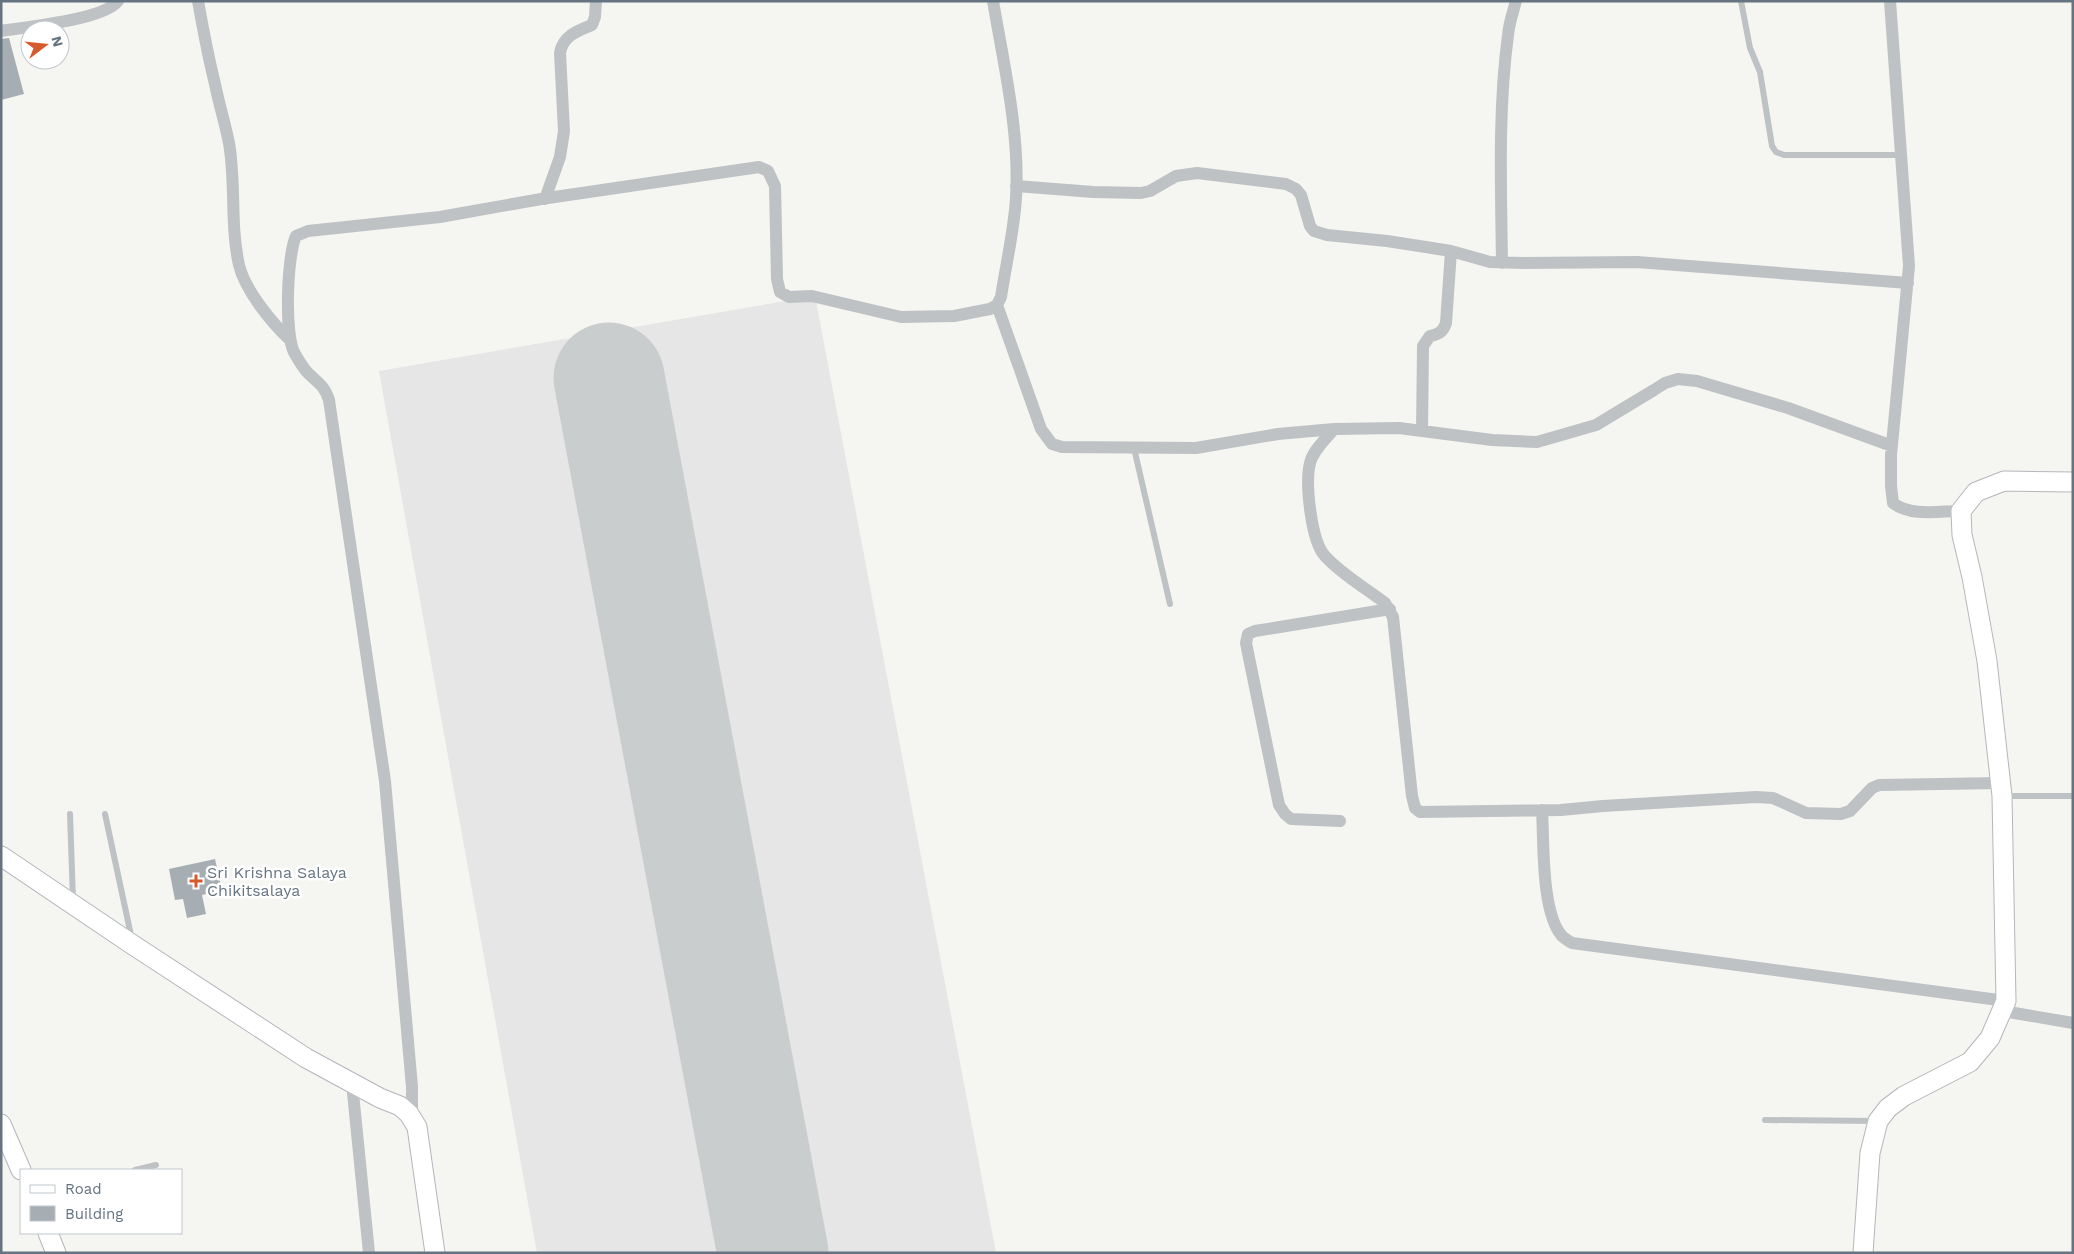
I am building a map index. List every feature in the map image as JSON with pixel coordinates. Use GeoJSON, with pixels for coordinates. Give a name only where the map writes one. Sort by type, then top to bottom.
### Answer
{"type":"FeatureCollection","features":[{"type":"Feature","properties":{"kind":"street"},"geometry":{"type":"LineString","coordinates":[[1,31],[71,20],[104,11],[114,6],[118,1]]}},
{"type":"Feature","properties":{"kind":"street"},"geometry":{"type":"LineString","coordinates":[[198,1],[229,142],[233,170],[233,214],[240,267],[244,280],[258,301],[290,340]]}},
{"type":"Feature","properties":{"kind":"street"},"geometry":{"type":"LineString","coordinates":[[546,199],[560,157],[564,131],[560,53],[562,43],[570,36],[592,25],[595,17],[596,1]]}},
{"type":"Feature","properties":{"kind":"street"},"geometry":{"type":"LineString","coordinates":[[409,1114],[412,1107],[412,1087],[385,781],[330,410],[326,389],[308,373],[294,352],[290,340],[288,323],[290,257],[296,236],[301,233],[440,217],[749,168],[764,168],[772,177],[775,186],[777,279],[782,295],[789,298],[819,297],[902,317],[954,316],[990,309],[997,305],[1001,297],[1016,200],[1016,167],[1010,103],[993,1]]}},
{"type":"Feature","properties":{"kind":"street"},"geometry":{"type":"LineString","coordinates":[[1502,263],[1501,189],[1504,75],[1508,32],[1516,1]]}},
{"type":"Feature","properties":{"kind":"street"},"geometry":{"type":"LineString","coordinates":[[1890,1],[1908,283],[1892,446],[1891,486],[1893,503],[1900,509],[1915,512],[1962,511]]}},
{"type":"Feature","properties":{"kind":"street"},"geometry":{"type":"LineString","coordinates":[[1016,186],[1093,192],[1141,193],[1150,191],[1176,176],[1197,173],[1286,184],[1296,189],[1301,195],[1310,226],[1314,231],[1326,235],[1387,241],[1451,251],[1502,263],[1637,262],[1908,283]]}},
{"type":"Feature","properties":{"kind":"street"},"geometry":{"type":"LineString","coordinates":[[1422,431],[1423,346],[1430,336],[1440,334],[1444,330],[1451,251]]}},
{"type":"Feature","properties":{"kind":"street"},"geometry":{"type":"LineString","coordinates":[[997,305],[1041,429],[1052,444],[1062,448],[1196,448],[1278,434],[1334,429],[1399,428],[1492,440],[1537,442],[1596,425],[1660,386],[1678,380],[1697,381],[1788,408],[1892,446]]}},
{"type":"Feature","properties":{"kind":"street"},"geometry":{"type":"LineString","coordinates":[[1334,429],[1315,453],[1310,464],[1309,491],[1313,533],[1324,556],[1386,603],[1393,617],[1412,796],[1415,808],[1420,812],[1542,810],[1756,796],[1774,798],[1806,813],[1842,814],[1858,804],[1872,788],[1879,784],[2001,789]]}},
{"type":"Feature","properties":{"kind":"street"},"geometry":{"type":"LineString","coordinates":[[1863,1253],[1870,1153],[1878,1121],[1888,1108],[1904,1096],[1970,1062],[1990,1038],[2004,1006],[2001,789],[1987,661],[1972,577],[1962,535],[1962,511],[1976,492],[2004,481],[2073,482]]}},
{"type":"Feature","properties":{"kind":"street"},"geometry":{"type":"LineString","coordinates":[[1340,821],[1291,819],[1279,805],[1246,643],[1248,634],[1255,631],[1390,610]]}},
{"type":"Feature","properties":{"kind":"street"},"geometry":{"type":"LineString","coordinates":[[1542,810],[1548,900],[1554,921],[1562,936],[1572,943],[2004,1006],[2073,1024]]}},
{"type":"Feature","properties":{"kind":"street"},"geometry":{"type":"LineString","coordinates":[[1,856],[134,946],[306,1058],[380,1098],[400,1106],[409,1114],[417,1127],[435,1253]]}},
{"type":"Feature","properties":{"kind":"street"},"geometry":{"type":"LineString","coordinates":[[352,1083],[369,1253]]}},
{"type":"Feature","properties":{"kind":"street"},"geometry":{"type":"LineString","coordinates":[[1,1124],[21,1169]]}},
{"type":"Feature","properties":{"kind":"street"},"geometry":{"type":"LineString","coordinates":[[48,1234],[56,1253]]}},
{"type":"Feature","properties":{"kind":"lane"},"geometry":{"type":"LineString","coordinates":[[1741,1],[1750,48],[1760,72],[1772,146],[1776,152],[1784,155],[1900,155]]}},
{"type":"Feature","properties":{"kind":"lane"},"geometry":{"type":"LineString","coordinates":[[1134,448],[1170,604]]}},
{"type":"Feature","properties":{"kind":"lane"},"geometry":{"type":"LineString","coordinates":[[2001,789],[2073,796]]}},
{"type":"Feature","properties":{"kind":"lane"},"geometry":{"type":"LineString","coordinates":[[70,814],[73,905]]}},
{"type":"Feature","properties":{"kind":"lane"},"geometry":{"type":"LineString","coordinates":[[105,814],[134,946]]}},
{"type":"Feature","properties":{"kind":"lane"},"geometry":{"type":"LineString","coordinates":[[1765,1120],[1878,1121]]}},
{"type":"Feature","properties":{"kind":"lane"},"geometry":{"type":"LineString","coordinates":[[139,1169],[156,1165]]}},
{"type":"Feature","properties":{"kind":"shaded area"},"geometry":{"type":"Polygon","coordinates":[[[815,296],[996,1253],[537,1253],[379,371],[815,296]]]}},
{"type":"Feature","properties":{"kind":"building"},"geometry":{"type":"Polygon","coordinates":[[[9,38],[24,94],[1,100],[1,39],[9,38]]]}},
{"type":"Feature","properties":{"kind":"building"},"geometry":{"type":"Polygon","coordinates":[[[215,859],[222,890],[202,895],[206,914],[187,918],[183,899],[175,900],[169,869],[215,859]]]}},
{"type":"Feature","properties":{"kind":"runway"},"geometry":{"type":"LineString","coordinates":[[609,378],[773,1253]]}},
{"type":"Feature","properties":{"kind":"place","name":"Sri Krishna Salaya Chikitsalaya"},"geometry":{"type":"Point","coordinates":[196,881]}}]}
